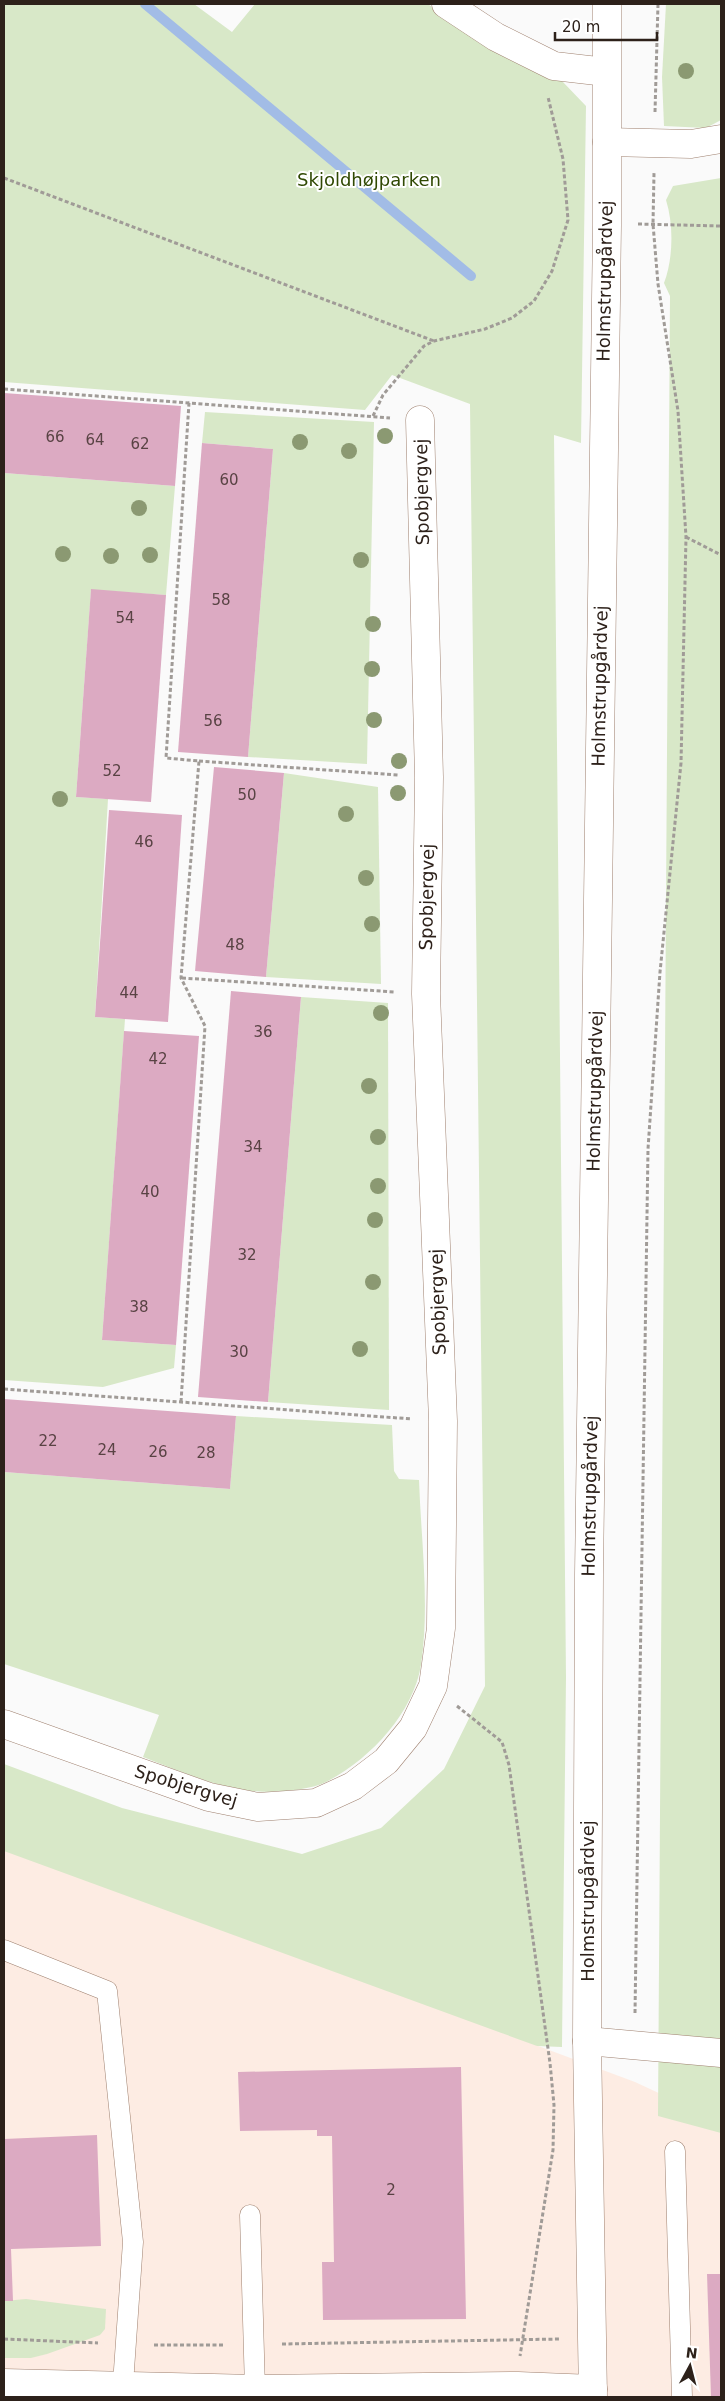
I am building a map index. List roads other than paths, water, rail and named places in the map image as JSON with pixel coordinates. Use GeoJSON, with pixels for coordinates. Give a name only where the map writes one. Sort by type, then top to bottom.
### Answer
{"type":"FeatureCollection","features":[{"type":"Feature","properties":{"kind":"street"},"geometry":{"type":"LineString","coordinates":[[446,4],[496,38],[554,66],[606,72]]}},
{"type":"Feature","properties":{"kind":"street","name":"Holmstrupgårdvej"},"geometry":{"type":"LineString","coordinates":[[593,2393],[587,2041],[590,1525],[607,224],[606,4]]}},
{"type":"Feature","properties":{"kind":"street"},"geometry":{"type":"LineString","coordinates":[[606,142],[691,144],[721,139]]}},
{"type":"Feature","properties":{"kind":"street","name":"Spobjergvej"},"geometry":{"type":"LineString","coordinates":[[4,1724],[209,1797],[258,1807],[316,1803],[353,1786],[386,1762],[413,1728],[433,1686],[441,1628],[443,1421],[426,994],[429,777],[420,420]]}},
{"type":"Feature","properties":{"kind":"street"},"geometry":{"type":"LineString","coordinates":[[587,2041],[721,2053]]}},
{"type":"Feature","properties":{"kind":"street"},"geometry":{"type":"LineString","coordinates":[[4,2383],[123,2384],[272,2392],[518,2386],[593,2393]]}},
{"type":"Feature","properties":{"kind":"lane"},"geometry":{"type":"LineString","coordinates":[[4,1950],[107,1991],[133,2242],[123,2384]]}},
{"type":"Feature","properties":{"kind":"lane"},"geometry":{"type":"LineString","coordinates":[[675,2151],[682,2397]]}},
{"type":"Feature","properties":{"kind":"lane"},"geometry":{"type":"LineString","coordinates":[[250,2214],[272,2392]]}},
{"type":"Feature","properties":{"kind":"waterway"},"geometry":{"type":"LineString","coordinates":[[145,4],[471,276]]}},
{"type":"Feature","properties":{"kind":"park label","name":"Skjoldhøjparken"},"geometry":{"type":"Point","coordinates":[369,180]}}]}
